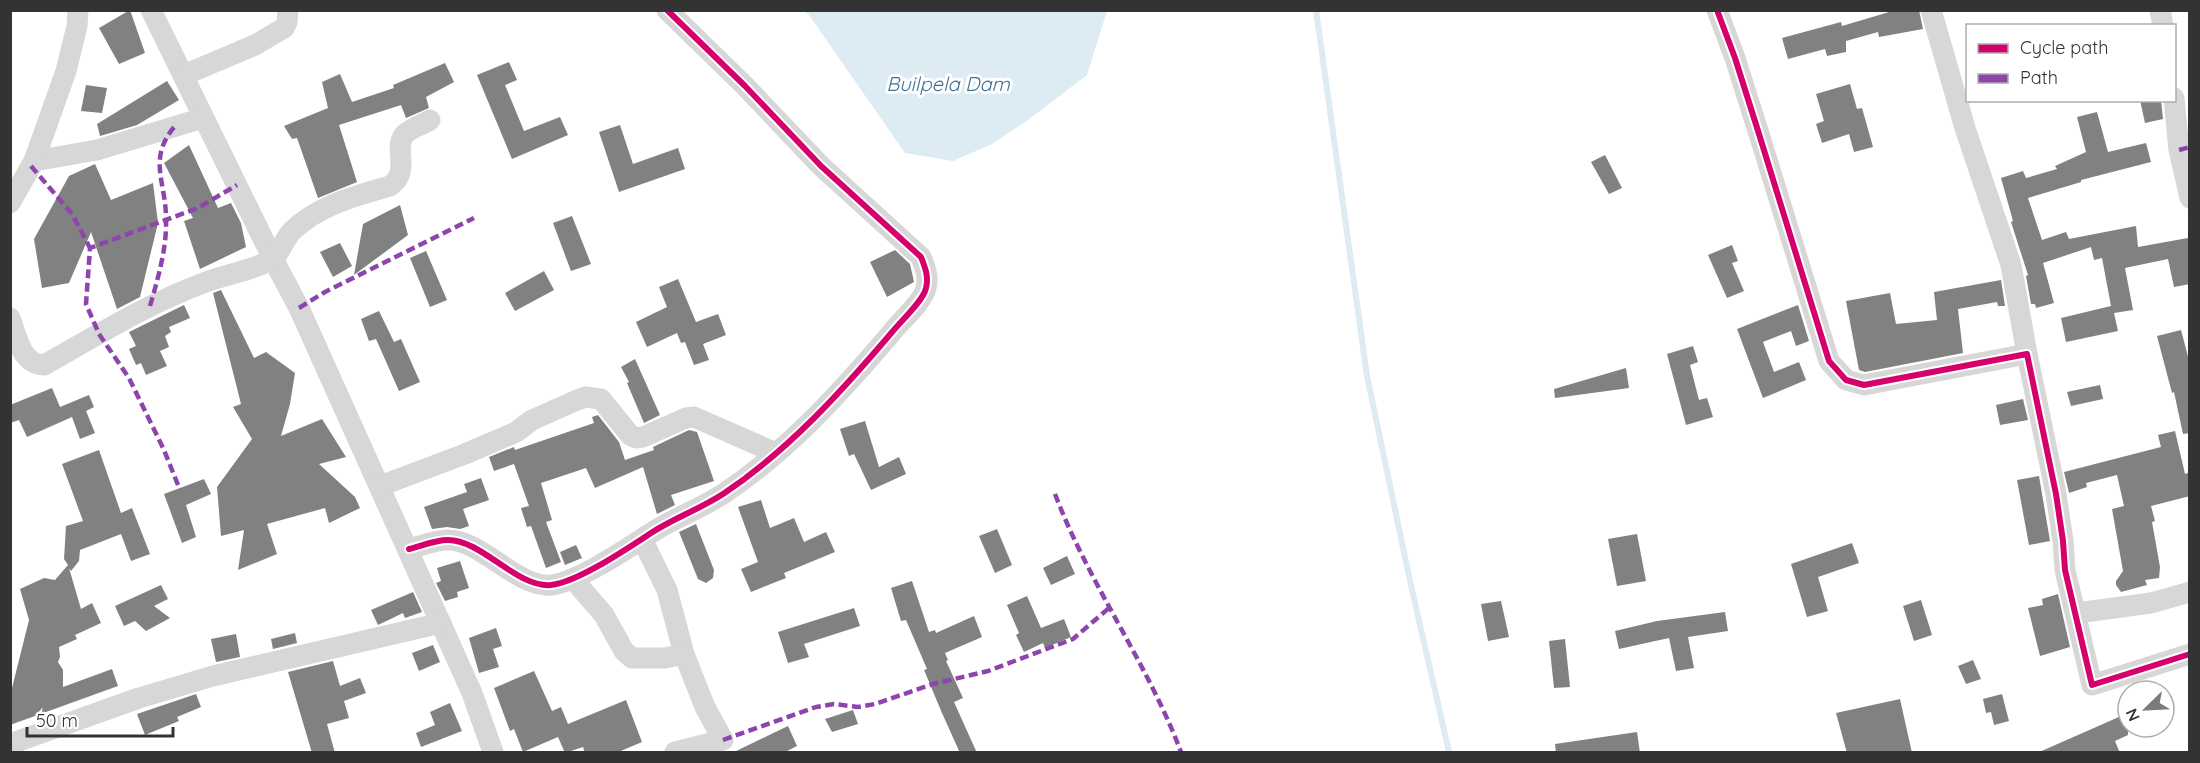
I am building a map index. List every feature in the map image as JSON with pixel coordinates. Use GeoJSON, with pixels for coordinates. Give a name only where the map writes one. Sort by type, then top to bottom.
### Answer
{"type":"FeatureCollection","features":[{"type":"Feature","properties":{"kind":"street"},"geometry":{"type":"LineString","coordinates":[[10,203],[34,161],[66,71],[77,26],[78,10]]}},
{"type":"Feature","properties":{"kind":"street"},"geometry":{"type":"LineString","coordinates":[[151,10],[299,308],[472,693],[493,753]]}},
{"type":"Feature","properties":{"kind":"street"},"geometry":{"type":"LineString","coordinates":[[184,75],[255,45],[277,33],[284,28],[287,22],[288,10]]}},
{"type":"Feature","properties":{"kind":"street"},"geometry":{"type":"LineString","coordinates":[[409,549],[450,540],[466,544],[528,580],[550,585],[573,579],[666,523],[721,495],[776,453],[823,409],[926,290],[927,271],[921,257],[821,166],[745,86],[667,10]]}},
{"type":"Feature","properties":{"kind":"street"},"geometry":{"type":"LineString","coordinates":[[1717,10],[1735,58],[1829,361],[1837,371],[1846,380],[1864,385],[2028,354]]}},
{"type":"Feature","properties":{"kind":"street"},"geometry":{"type":"LineString","coordinates":[[1931,10],[1965,128],[2011,265],[2056,494],[2066,570],[2092,685],[2190,654]]}},
{"type":"Feature","properties":{"kind":"street"},"geometry":{"type":"LineString","coordinates":[[2175,102],[2179,150],[2190,198]]}},
{"type":"Feature","properties":{"kind":"street"},"geometry":{"type":"LineString","coordinates":[[34,161],[97,150],[203,118]]}},
{"type":"Feature","properties":{"kind":"street"},"geometry":{"type":"LineString","coordinates":[[10,318],[26,358],[35,364],[44,365],[150,306],[206,282],[273,259],[290,232],[312,214],[390,186],[398,181],[401,173],[401,140],[406,133],[430,120]]}},
{"type":"Feature","properties":{"kind":"street"},"geometry":{"type":"LineString","coordinates":[[380,486],[516,432],[532,420],[585,397],[601,399],[630,435],[636,438],[694,417],[776,453]]}},
{"type":"Feature","properties":{"kind":"street"},"geometry":{"type":"LineString","coordinates":[[642,539],[667,590],[684,654],[705,707],[723,740],[675,753]]}},
{"type":"Feature","properties":{"kind":"street"},"geometry":{"type":"LineString","coordinates":[[573,579],[604,615],[624,651],[632,658],[665,658],[684,654]]}},
{"type":"Feature","properties":{"kind":"street"},"geometry":{"type":"LineString","coordinates":[[2077,613],[2151,603],[2190,592]]}},
{"type":"Feature","properties":{"kind":"street"},"geometry":{"type":"LineString","coordinates":[[10,744],[129,702],[213,676],[441,623]]}},
{"type":"Feature","properties":{"kind":"water","name":"Builpela Dam"},"geometry":{"type":"Polygon","coordinates":[[[804,11],[1107,11],[1087,75],[992,144],[953,161],[905,153],[804,11]]]}},
{"type":"Feature","properties":{"kind":"building"},"geometry":{"type":"Polygon","coordinates":[[[130,10],[145,53],[119,64],[99,28],[130,10]]]}},
{"type":"Feature","properties":{"kind":"building"},"geometry":{"type":"Polygon","coordinates":[[[1896,10],[1919,10],[1923,29],[1879,37],[1878,32],[1846,41],[1846,52],[1827,56],[1825,49],[1788,59],[1782,38],[1841,22],[1842,26],[1896,10]]]}},
{"type":"Feature","properties":{"kind":"building"},"geometry":{"type":"Polygon","coordinates":[[[509,62],[517,80],[505,85],[524,131],[560,117],[568,135],[512,159],[477,75],[509,62]]]}},
{"type":"Feature","properties":{"kind":"building"},"geometry":{"type":"Polygon","coordinates":[[[445,63],[454,82],[426,97],[429,108],[406,118],[401,105],[339,125],[357,182],[318,198],[297,138],[292,139],[284,126],[328,108],[322,82],[340,74],[352,102],[394,88],[393,85],[445,63]]]}},
{"type":"Feature","properties":{"kind":"building"},"geometry":{"type":"Polygon","coordinates":[[[167,81],[179,100],[137,125],[100,136],[97,124],[167,81]]]}},
{"type":"Feature","properties":{"kind":"building"},"geometry":{"type":"Polygon","coordinates":[[[1850,84],[1857,109],[1862,108],[1873,147],[1854,152],[1849,134],[1822,143],[1816,124],[1824,121],[1816,94],[1850,84]]]}},
{"type":"Feature","properties":{"kind":"building"},"geometry":{"type":"Polygon","coordinates":[[[86,85],[107,88],[102,113],[81,111],[86,85]]]}},
{"type":"Feature","properties":{"kind":"building"},"geometry":{"type":"Polygon","coordinates":[[[2140,102],[2161,102],[2163,119],[2145,123],[2140,102]]]}},
{"type":"Feature","properties":{"kind":"building"},"geometry":{"type":"Polygon","coordinates":[[[2097,112],[2108,152],[2146,143],[2151,162],[2081,180],[2081,182],[2028,198],[2042,240],[2066,232],[2069,239],[2136,226],[2138,247],[2188,238],[2190,284],[2174,287],[2168,259],[2125,268],[2133,310],[2114,313],[2118,331],[2066,342],[2061,318],[2111,306],[2102,258],[2094,260],[2091,247],[2043,263],[2054,303],[2036,308],[2035,304],[2031,304],[2026,276],[2028,275],[2011,222],[2013,221],[2001,178],[2023,171],[2026,178],[2057,169],[2055,166],[2086,152],[2077,117],[2097,112]]]}},
{"type":"Feature","properties":{"kind":"building"},"geometry":{"type":"Polygon","coordinates":[[[620,125],[633,164],[678,148],[685,169],[619,192],[599,132],[620,125]]]}},
{"type":"Feature","properties":{"kind":"building"},"geometry":{"type":"Polygon","coordinates":[[[189,145],[218,208],[231,203],[241,223],[246,247],[200,269],[184,221],[193,218],[164,163],[189,145]]]}},
{"type":"Feature","properties":{"kind":"building"},"geometry":{"type":"Polygon","coordinates":[[[1605,155],[1622,188],[1609,194],[1591,162],[1605,155]]]}},
{"type":"Feature","properties":{"kind":"building"},"geometry":{"type":"Polygon","coordinates":[[[95,164],[111,200],[153,183],[158,223],[140,297],[117,309],[91,232],[69,283],[42,288],[34,239],[69,176],[95,164]]]}},
{"type":"Feature","properties":{"kind":"building"},"geometry":{"type":"Polygon","coordinates":[[[400,205],[408,235],[354,275],[363,224],[400,205]]]}},
{"type":"Feature","properties":{"kind":"building"},"geometry":{"type":"Polygon","coordinates":[[[572,216],[591,264],[571,271],[553,223],[572,216]]]}},
{"type":"Feature","properties":{"kind":"building"},"geometry":{"type":"Polygon","coordinates":[[[340,243],[352,266],[333,277],[320,252],[340,243]]]}},
{"type":"Feature","properties":{"kind":"building"},"geometry":{"type":"Polygon","coordinates":[[[1732,245],[1738,261],[1732,263],[1744,291],[1727,298],[1708,255],[1732,245]]]}},
{"type":"Feature","properties":{"kind":"building"},"geometry":{"type":"Polygon","coordinates":[[[895,250],[910,264],[914,282],[887,297],[870,262],[895,250]]]}},
{"type":"Feature","properties":{"kind":"building"},"geometry":{"type":"Polygon","coordinates":[[[426,251],[447,300],[430,307],[410,258],[426,251]]]}},
{"type":"Feature","properties":{"kind":"building"},"geometry":{"type":"Polygon","coordinates":[[[544,271],[554,290],[515,311],[505,293],[544,271]]]}},
{"type":"Feature","properties":{"kind":"building"},"geometry":{"type":"Polygon","coordinates":[[[678,279],[696,322],[718,314],[726,335],[703,344],[709,360],[694,365],[685,342],[681,343],[677,333],[647,347],[636,322],[667,307],[659,287],[678,279]]]}},
{"type":"Feature","properties":{"kind":"building"},"geometry":{"type":"Polygon","coordinates":[[[2001,280],[2005,306],[1998,306],[1997,302],[1958,309],[1963,353],[1865,372],[1859,370],[1846,301],[1890,293],[1896,324],[1937,320],[1934,292],[2001,280]]]}},
{"type":"Feature","properties":{"kind":"building"},"geometry":{"type":"Polygon","coordinates":[[[221,290],[254,358],[266,352],[295,373],[290,404],[281,436],[322,419],[346,457],[319,464],[355,497],[360,508],[329,523],[325,508],[267,524],[277,554],[238,570],[244,530],[221,536],[217,487],[252,439],[233,407],[241,404],[213,293],[221,290]]]}},
{"type":"Feature","properties":{"kind":"building"},"geometry":{"type":"Polygon","coordinates":[[[184,305],[190,318],[169,327],[171,332],[165,336],[169,347],[160,351],[167,366],[146,375],[141,363],[136,365],[129,349],[136,346],[129,332],[184,305]]]}},
{"type":"Feature","properties":{"kind":"building"},"geometry":{"type":"Polygon","coordinates":[[[1798,305],[1809,341],[1796,346],[1791,331],[1763,342],[1774,372],[1799,362],[1806,380],[1763,398],[1737,329],[1798,305]]]}},
{"type":"Feature","properties":{"kind":"building"},"geometry":{"type":"Polygon","coordinates":[[[379,311],[394,342],[401,339],[420,382],[399,391],[376,339],[369,341],[361,319],[379,311]]]}},
{"type":"Feature","properties":{"kind":"building"},"geometry":{"type":"Polygon","coordinates":[[[2181,330],[2190,364],[2190,433],[2183,434],[2174,392],[2172,393],[2157,336],[2181,330]]]}},
{"type":"Feature","properties":{"kind":"building"},"geometry":{"type":"Polygon","coordinates":[[[1693,346],[1698,362],[1690,365],[1699,400],[1707,398],[1713,417],[1686,425],[1667,354],[1693,346]]]}},
{"type":"Feature","properties":{"kind":"building"},"geometry":{"type":"Polygon","coordinates":[[[635,359],[660,415],[644,423],[621,367],[635,359]]]}},
{"type":"Feature","properties":{"kind":"building"},"geometry":{"type":"Polygon","coordinates":[[[1626,368],[1629,388],[1555,398],[1554,389],[1626,368]]]}},
{"type":"Feature","properties":{"kind":"building"},"geometry":{"type":"Polygon","coordinates":[[[2100,385],[2103,399],[2071,406],[2067,392],[2100,385]]]}},
{"type":"Feature","properties":{"kind":"building"},"geometry":{"type":"Polygon","coordinates":[[[52,388],[60,407],[89,395],[94,407],[86,411],[95,433],[80,439],[72,417],[27,437],[19,420],[10,423],[10,405],[52,388]]]}},
{"type":"Feature","properties":{"kind":"building"},"geometry":{"type":"Polygon","coordinates":[[[2023,399],[2028,420],[2000,425],[1996,405],[2023,399]]]}},
{"type":"Feature","properties":{"kind":"building"},"geometry":{"type":"Polygon","coordinates":[[[598,415],[619,442],[625,460],[654,450],[653,447],[689,430],[697,432],[714,481],[671,495],[675,505],[657,514],[643,467],[595,488],[586,468],[541,483],[552,520],[546,522],[561,562],[546,568],[531,526],[527,527],[521,508],[529,506],[514,464],[494,471],[489,457],[514,447],[515,450],[594,423],[592,417],[598,415]]]}},
{"type":"Feature","properties":{"kind":"building"},"geometry":{"type":"Polygon","coordinates":[[[865,421],[879,467],[899,457],[906,474],[871,490],[854,454],[849,456],[840,429],[865,421]]]}},
{"type":"Feature","properties":{"kind":"building"},"geometry":{"type":"Polygon","coordinates":[[[2175,431],[2185,474],[2190,472],[2190,496],[2151,506],[2155,521],[2152,522],[2160,567],[2159,578],[2145,580],[2147,585],[2121,592],[2116,581],[2123,571],[2112,509],[2124,506],[2117,475],[2086,483],[2087,487],[2069,493],[2064,472],[2161,447],[2158,435],[2175,431]]]}},
{"type":"Feature","properties":{"kind":"building"},"geometry":{"type":"Polygon","coordinates":[[[99,450],[121,513],[132,508],[150,554],[131,561],[121,534],[80,550],[79,561],[71,571],[69,568],[81,609],[92,603],[101,623],[75,635],[77,639],[59,647],[58,662],[63,670],[63,687],[112,669],[118,686],[10,725],[10,696],[29,620],[20,589],[44,578],[55,580],[68,565],[64,559],[66,526],[83,521],[62,464],[99,450]]]}},
{"type":"Feature","properties":{"kind":"building"},"geometry":{"type":"Polygon","coordinates":[[[2039,476],[2050,541],[2029,545],[2017,480],[2039,476]]]}},
{"type":"Feature","properties":{"kind":"building"},"geometry":{"type":"Polygon","coordinates":[[[481,478],[489,500],[463,509],[469,526],[460,529],[447,527],[432,529],[424,507],[467,492],[464,484],[481,478]]]}},
{"type":"Feature","properties":{"kind":"building"},"geometry":{"type":"Polygon","coordinates":[[[204,479],[211,494],[186,505],[196,537],[182,543],[164,494],[204,479]]]}},
{"type":"Feature","properties":{"kind":"building"},"geometry":{"type":"Polygon","coordinates":[[[761,500],[770,528],[794,518],[804,542],[826,532],[835,552],[784,573],[786,578],[751,592],[741,569],[758,562],[738,507],[761,500]]]}},
{"type":"Feature","properties":{"kind":"building"},"geometry":{"type":"Polygon","coordinates":[[[696,524],[714,570],[713,578],[706,583],[698,579],[679,532],[696,524]]]}},
{"type":"Feature","properties":{"kind":"building"},"geometry":{"type":"Polygon","coordinates":[[[997,529],[1012,565],[995,573],[979,536],[997,529]]]}},
{"type":"Feature","properties":{"kind":"building"},"geometry":{"type":"Polygon","coordinates":[[[1637,534],[1646,581],[1617,586],[1608,539],[1637,534]]]}},
{"type":"Feature","properties":{"kind":"building"},"geometry":{"type":"Polygon","coordinates":[[[1852,543],[1859,563],[1818,577],[1828,611],[1807,617],[1791,564],[1852,543]]]}},
{"type":"Feature","properties":{"kind":"building"},"geometry":{"type":"Polygon","coordinates":[[[576,545],[582,558],[565,565],[560,552],[576,545]]]}},
{"type":"Feature","properties":{"kind":"building"},"geometry":{"type":"Polygon","coordinates":[[[1067,556],[1075,574],[1051,585],[1043,568],[1067,556]]]}},
{"type":"Feature","properties":{"kind":"building"},"geometry":{"type":"Polygon","coordinates":[[[460,561],[469,588],[457,592],[458,597],[445,601],[436,583],[441,581],[437,568],[460,561]]]}},
{"type":"Feature","properties":{"kind":"building"},"geometry":{"type":"Polygon","coordinates":[[[912,581],[929,632],[935,630],[936,633],[974,616],[982,637],[945,653],[948,660],[946,661],[963,698],[954,702],[977,753],[960,753],[924,670],[927,669],[906,620],[901,621],[891,588],[912,581]]]}},
{"type":"Feature","properties":{"kind":"building"},"geometry":{"type":"Polygon","coordinates":[[[161,585],[168,599],[154,606],[170,618],[146,631],[135,621],[124,626],[115,606],[161,585]]]}},
{"type":"Feature","properties":{"kind":"building"},"geometry":{"type":"Polygon","coordinates":[[[413,592],[422,612],[405,618],[403,613],[378,625],[371,610],[413,592]]]}},
{"type":"Feature","properties":{"kind":"building"},"geometry":{"type":"Polygon","coordinates":[[[2058,594],[2070,647],[2040,656],[2028,608],[2043,605],[2042,599],[2058,594]]]}},
{"type":"Feature","properties":{"kind":"building"},"geometry":{"type":"Polygon","coordinates":[[[1027,596],[1041,628],[1064,619],[1071,637],[1045,648],[1043,643],[1024,652],[1007,605],[1027,596]]]}},
{"type":"Feature","properties":{"kind":"building"},"geometry":{"type":"Polygon","coordinates":[[[1921,600],[1932,635],[1914,641],[1903,606],[1921,600]]]}},
{"type":"Feature","properties":{"kind":"building"},"geometry":{"type":"Polygon","coordinates":[[[1501,601],[1509,637],[1488,641],[1481,604],[1501,601]]]}},
{"type":"Feature","properties":{"kind":"building"},"geometry":{"type":"Polygon","coordinates":[[[854,608],[860,626],[804,644],[809,657],[788,663],[778,632],[854,608]]]}},
{"type":"Feature","properties":{"kind":"building"},"geometry":{"type":"Polygon","coordinates":[[[1725,612],[1728,631],[1688,637],[1694,668],[1676,671],[1669,638],[1619,649],[1615,631],[1657,621],[1725,612]]]}},
{"type":"Feature","properties":{"kind":"building"},"geometry":{"type":"Polygon","coordinates":[[[496,628],[502,646],[493,649],[499,667],[479,673],[469,638],[496,628]]]}},
{"type":"Feature","properties":{"kind":"building"},"geometry":{"type":"Polygon","coordinates":[[[295,633],[297,643],[273,649],[271,639],[295,633]]]}},
{"type":"Feature","properties":{"kind":"building"},"geometry":{"type":"Polygon","coordinates":[[[236,634],[240,657],[216,662],[211,639],[236,634]]]}},
{"type":"Feature","properties":{"kind":"building"},"geometry":{"type":"Polygon","coordinates":[[[1565,639],[1570,687],[1554,688],[1549,641],[1565,639]]]}},
{"type":"Feature","properties":{"kind":"building"},"geometry":{"type":"Polygon","coordinates":[[[433,645],[440,662],[419,671],[412,653],[433,645]]]}},
{"type":"Feature","properties":{"kind":"building"},"geometry":{"type":"Polygon","coordinates":[[[1973,660],[1981,679],[1966,684],[1958,666],[1973,660]]]}},
{"type":"Feature","properties":{"kind":"building"},"geometry":{"type":"Polygon","coordinates":[[[333,661],[340,686],[360,678],[366,693],[344,701],[349,718],[327,724],[335,753],[312,753],[288,672],[333,661]]]}},
{"type":"Feature","properties":{"kind":"building"},"geometry":{"type":"Polygon","coordinates":[[[534,671],[552,711],[561,707],[568,724],[626,700],[642,742],[616,753],[585,753],[583,747],[565,753],[558,737],[523,752],[514,729],[510,731],[494,688],[534,671]]]}},
{"type":"Feature","properties":{"kind":"building"},"geometry":{"type":"Polygon","coordinates":[[[196,694],[201,707],[177,717],[179,721],[145,735],[137,714],[196,694]]]}},
{"type":"Feature","properties":{"kind":"building"},"geometry":{"type":"Polygon","coordinates":[[[2002,694],[2009,721],[1994,725],[1991,712],[1986,713],[1983,699],[2002,694]]]}},
{"type":"Feature","properties":{"kind":"building"},"geometry":{"type":"Polygon","coordinates":[[[1900,699],[1912,753],[1847,753],[1836,713],[1900,699]]]}},
{"type":"Feature","properties":{"kind":"building"},"geometry":{"type":"Polygon","coordinates":[[[450,703],[462,731],[421,747],[416,733],[435,725],[430,712],[450,703]]]}},
{"type":"Feature","properties":{"kind":"building"},"geometry":{"type":"Polygon","coordinates":[[[853,710],[858,724],[832,732],[825,719],[853,710]]]}},
{"type":"Feature","properties":{"kind":"building"},"geometry":{"type":"Polygon","coordinates":[[[2116,718],[2116,739],[2119,739],[2115,741],[2120,753],[2037,753],[2116,718]]]}},
{"type":"Feature","properties":{"kind":"building"},"geometry":{"type":"Polygon","coordinates":[[[788,726],[797,746],[783,753],[732,753],[788,726]]]}},
{"type":"Feature","properties":{"kind":"building"},"geometry":{"type":"Polygon","coordinates":[[[1637,732],[1640,753],[1556,753],[1555,744],[1637,732]]]}},
{"type":"Feature","properties":{"kind":"waterway"},"geometry":{"type":"LineString","coordinates":[[1316,10],[1367,376],[1449,752]]}},
{"type":"Feature","properties":{"kind":"marked path"},"geometry":{"type":"LineString","coordinates":[[150,306],[161,263],[166,230],[160,160],[162,149],[175,126]]}},
{"type":"Feature","properties":{"kind":"marked path"},"geometry":{"type":"LineString","coordinates":[[2179,150],[2190,147]]}},
{"type":"Feature","properties":{"kind":"marked path"},"geometry":{"type":"LineString","coordinates":[[31,166],[72,214],[90,248]]}},
{"type":"Feature","properties":{"kind":"marked path"},"geometry":{"type":"LineString","coordinates":[[178,485],[164,450],[129,378],[99,334],[86,304],[90,248],[198,208],[237,185]]}},
{"type":"Feature","properties":{"kind":"marked path"},"geometry":{"type":"LineString","coordinates":[[299,308],[325,292],[474,218]]}},
{"type":"Feature","properties":{"kind":"marked path"},"geometry":{"type":"LineString","coordinates":[[1055,494],[1084,560],[1152,686],[1181,752]]}},
{"type":"Feature","properties":{"kind":"marked path"},"geometry":{"type":"LineString","coordinates":[[723,740],[816,707],[834,704],[858,707],[875,704],[933,684],[988,671],[1073,639],[1109,608]]}},
{"type":"Feature","properties":{"kind":"cycle path"},"geometry":{"type":"LineString","coordinates":[[409,549],[443,540],[461,542],[474,547],[512,572],[538,584],[551,585],[575,578],[723,494],[747,477],[814,418],[854,376],[924,293],[927,276],[921,257],[821,166],[745,86],[667,10]]}},
{"type":"Feature","properties":{"kind":"cycle path"},"geometry":{"type":"LineString","coordinates":[[1717,10],[1735,58],[1829,361],[1846,380],[1864,385],[2027,354],[2056,494],[2065,570],[2092,685],[2190,654]]}}]}
